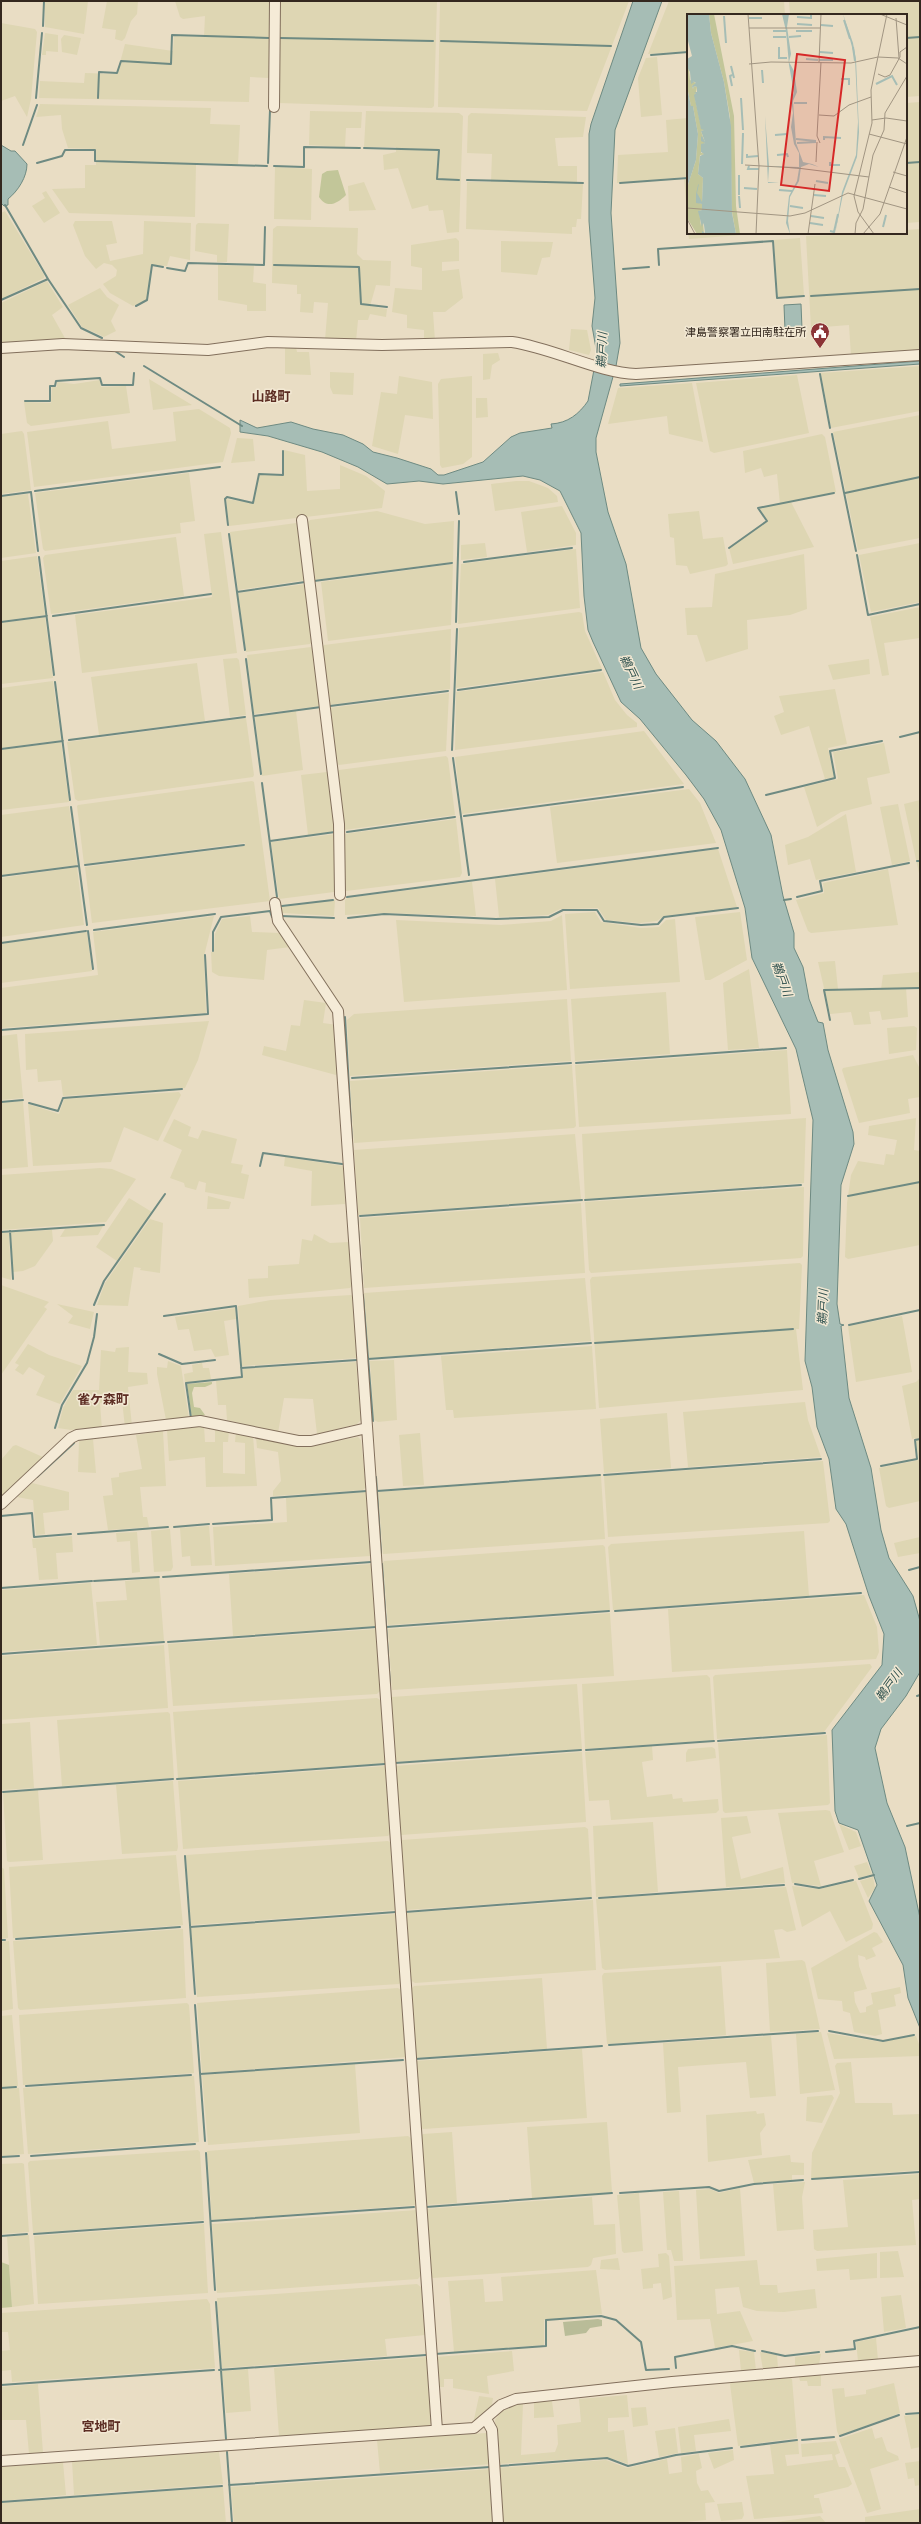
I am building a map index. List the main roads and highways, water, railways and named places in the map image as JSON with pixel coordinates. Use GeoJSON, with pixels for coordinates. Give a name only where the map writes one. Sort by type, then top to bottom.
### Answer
{"type":"FeatureCollection","features":[{"type":"Feature","properties":{"kind":"water","name":"鵜戸川"},"geometry":{"type":"Polygon","coordinates":[[[633,1],[662,1],[615,130],[611,213],[620,343],[616,366],[596,438],[596,452],[608,512],[626,564],[641,648],[656,674],[692,720],[716,741],[745,779],[771,835],[783,896],[794,933],[794,948],[803,967],[809,999],[818,1022],[823,1023],[828,1050],[853,1132],[854,1144],[841,1185],[837,1304],[840,1324],[844,1325],[841,1326],[849,1398],[871,1468],[881,1530],[889,1558],[913,1596],[920,1621],[920,1672],[906,1696],[881,1729],[875,1748],[887,1803],[905,1847],[920,1918],[920,2028],[908,1998],[903,1965],[869,1901],[877,1885],[858,1830],[839,1823],[835,1811],[832,1730],[882,1665],[884,1634],[869,1596],[846,1524],[836,1509],[829,1459],[817,1427],[812,1387],[805,1361],[813,1120],[796,1049],[752,958],[745,908],[721,830],[704,799],[686,775],[640,719],[621,702],[588,630],[584,596],[581,533],[560,491],[540,480],[523,476],[443,484],[419,481],[387,484],[358,467],[322,452],[268,436],[240,432],[240,420],[257,428],[291,422],[313,429],[343,435],[363,444],[373,452],[431,469],[438,475],[444,475],[483,462],[511,437],[520,433],[552,428],[551,424],[568,420],[581,410],[588,401],[597,354],[592,326],[595,298],[589,221],[589,134],[591,124],[633,1]]]}},
{"type":"Feature","properties":{"kind":"water"},"geometry":{"type":"Polygon","coordinates":[[[1,145],[11,151],[15,151],[27,164],[27,169],[21,183],[8,199],[8,205],[4,206],[1,203],[1,145]]]}},
{"type":"Feature","properties":{"kind":"water"},"geometry":{"type":"Polygon","coordinates":[[[801,304],[802,329],[785,330],[784,305],[801,304]]]}},
{"type":"Feature","properties":{"kind":"water"},"geometry":{"type":"Polygon","coordinates":[[[920,361],[920,364],[620,386],[620,384],[920,361]]]}},
{"type":"Feature","properties":{"kind":"waterway"},"geometry":{"type":"LineString","coordinates":[[43,26],[44,1]]}},
{"type":"Feature","properties":{"kind":"waterway"},"geometry":{"type":"LineString","coordinates":[[36,98],[42,33]]}},
{"type":"Feature","properties":{"kind":"waterway"},"geometry":{"type":"LineString","coordinates":[[98,98],[99,72],[117,73],[121,61],[171,64],[172,35],[269,38]]}},
{"type":"Feature","properties":{"kind":"waterway"},"geometry":{"type":"LineString","coordinates":[[907,38],[920,37]]}},
{"type":"Feature","properties":{"kind":"waterway"},"geometry":{"type":"LineString","coordinates":[[280,38],[433,41]]}},
{"type":"Feature","properties":{"kind":"waterway"},"geometry":{"type":"LineString","coordinates":[[441,41],[611,46]]}},
{"type":"Feature","properties":{"kind":"waterway"},"geometry":{"type":"LineString","coordinates":[[651,55],[687,52]]}},
{"type":"Feature","properties":{"kind":"waterway"},"geometry":{"type":"LineString","coordinates":[[23,145],[37,105]]}},
{"type":"Feature","properties":{"kind":"waterway"},"geometry":{"type":"LineString","coordinates":[[268,163],[270,110]]}},
{"type":"Feature","properties":{"kind":"waterway"},"geometry":{"type":"LineString","coordinates":[[274,166],[304,167],[304,147],[360,148]]}},
{"type":"Feature","properties":{"kind":"waterway"},"geometry":{"type":"LineString","coordinates":[[364,148],[439,150],[437,179],[459,180]]}},
{"type":"Feature","properties":{"kind":"waterway"},"geometry":{"type":"LineString","coordinates":[[37,163],[62,156],[65,150],[95,150],[95,161],[267,166]]}},
{"type":"Feature","properties":{"kind":"waterway"},"geometry":{"type":"LineString","coordinates":[[907,163],[920,162]]}},
{"type":"Feature","properties":{"kind":"waterway"},"geometry":{"type":"LineString","coordinates":[[620,183],[687,178]]}},
{"type":"Feature","properties":{"kind":"waterway"},"geometry":{"type":"LineString","coordinates":[[467,180],[583,183]]}},
{"type":"Feature","properties":{"kind":"waterway"},"geometry":{"type":"LineString","coordinates":[[5,205],[48,279],[81,328],[102,338]]}},
{"type":"Feature","properties":{"kind":"waterway"},"geometry":{"type":"LineString","coordinates":[[167,268],[185,271],[188,263],[264,265],[265,227]]}},
{"type":"Feature","properties":{"kind":"waterway"},"geometry":{"type":"LineString","coordinates":[[659,265],[658,249],[773,241],[777,298],[804,296]]}},
{"type":"Feature","properties":{"kind":"waterway"},"geometry":{"type":"LineString","coordinates":[[136,306],[147,300],[152,265],[163,267]]}},
{"type":"Feature","properties":{"kind":"waterway"},"geometry":{"type":"LineString","coordinates":[[274,265],[359,267],[361,304],[387,307]]}},
{"type":"Feature","properties":{"kind":"waterway"},"geometry":{"type":"LineString","coordinates":[[623,269],[649,267]]}},
{"type":"Feature","properties":{"kind":"waterway"},"geometry":{"type":"LineString","coordinates":[[1,300],[48,279]]}},
{"type":"Feature","properties":{"kind":"waterway"},"geometry":{"type":"LineString","coordinates":[[811,296],[920,289]]}},
{"type":"Feature","properties":{"kind":"waterway"},"geometry":{"type":"LineString","coordinates":[[115,351],[124,357]]}},
{"type":"Feature","properties":{"kind":"waterway"},"geometry":{"type":"LineString","coordinates":[[144,366],[242,426]]}},
{"type":"Feature","properties":{"kind":"waterway"},"geometry":{"type":"LineString","coordinates":[[25,401],[50,401],[50,386],[55,386],[56,381],[100,378],[102,385],[133,385],[134,373]]}},
{"type":"Feature","properties":{"kind":"waterway"},"geometry":{"type":"LineString","coordinates":[[820,374],[830,428]]}},
{"type":"Feature","properties":{"kind":"waterway"},"geometry":{"type":"LineString","coordinates":[[832,434],[856,551]]}},
{"type":"Feature","properties":{"kind":"waterway"},"geometry":{"type":"LineString","coordinates":[[228,525],[225,499],[227,497],[253,503],[259,474],[283,475],[283,451]]}},
{"type":"Feature","properties":{"kind":"waterway"},"geometry":{"type":"LineString","coordinates":[[35,491],[220,467]]}},
{"type":"Feature","properties":{"kind":"waterway"},"geometry":{"type":"LineString","coordinates":[[845,493],[920,477]]}},
{"type":"Feature","properties":{"kind":"waterway"},"geometry":{"type":"LineString","coordinates":[[1,496],[31,492],[38,551]]}},
{"type":"Feature","properties":{"kind":"waterway"},"geometry":{"type":"LineString","coordinates":[[456,492],[459,514]]}},
{"type":"Feature","properties":{"kind":"waterway"},"geometry":{"type":"LineString","coordinates":[[729,548],[767,521],[758,508],[834,493]]}},
{"type":"Feature","properties":{"kind":"waterway"},"geometry":{"type":"LineString","coordinates":[[456,622],[459,521]]}},
{"type":"Feature","properties":{"kind":"waterway"},"geometry":{"type":"LineString","coordinates":[[229,534],[245,650]]}},
{"type":"Feature","properties":{"kind":"waterway"},"geometry":{"type":"LineString","coordinates":[[464,562],[572,548]]}},
{"type":"Feature","properties":{"kind":"waterway"},"geometry":{"type":"LineString","coordinates":[[857,555],[868,615],[920,604]]}},
{"type":"Feature","properties":{"kind":"waterway"},"geometry":{"type":"LineString","coordinates":[[39,557],[54,675]]}},
{"type":"Feature","properties":{"kind":"waterway"},"geometry":{"type":"LineString","coordinates":[[314,581],[452,563]]}},
{"type":"Feature","properties":{"kind":"waterway"},"geometry":{"type":"LineString","coordinates":[[237,592],[305,582]]}},
{"type":"Feature","properties":{"kind":"waterway"},"geometry":{"type":"LineString","coordinates":[[53,616],[211,594]]}},
{"type":"Feature","properties":{"kind":"waterway"},"geometry":{"type":"LineString","coordinates":[[1,622],[47,616]]}},
{"type":"Feature","properties":{"kind":"waterway"},"geometry":{"type":"LineString","coordinates":[[452,750],[457,629]]}},
{"type":"Feature","properties":{"kind":"waterway"},"geometry":{"type":"LineString","coordinates":[[246,659],[261,774]]}},
{"type":"Feature","properties":{"kind":"waterway"},"geometry":{"type":"LineString","coordinates":[[458,690],[601,670]]}},
{"type":"Feature","properties":{"kind":"waterway"},"geometry":{"type":"LineString","coordinates":[[55,682],[70,800]]}},
{"type":"Feature","properties":{"kind":"waterway"},"geometry":{"type":"LineString","coordinates":[[330,706],[448,691]]}},
{"type":"Feature","properties":{"kind":"waterway"},"geometry":{"type":"LineString","coordinates":[[254,716],[321,707]]}},
{"type":"Feature","properties":{"kind":"waterway"},"geometry":{"type":"LineString","coordinates":[[69,740],[245,717]]}},
{"type":"Feature","properties":{"kind":"waterway"},"geometry":{"type":"LineString","coordinates":[[900,737],[920,732]]}},
{"type":"Feature","properties":{"kind":"waterway"},"geometry":{"type":"LineString","coordinates":[[1,749],[63,741]]}},
{"type":"Feature","properties":{"kind":"waterway"},"geometry":{"type":"LineString","coordinates":[[766,795],[835,778],[830,751],[882,741]]}},
{"type":"Feature","properties":{"kind":"waterway"},"geometry":{"type":"LineString","coordinates":[[453,758],[469,875]]}},
{"type":"Feature","properties":{"kind":"waterway"},"geometry":{"type":"LineString","coordinates":[[262,783],[277,897]]}},
{"type":"Feature","properties":{"kind":"waterway"},"geometry":{"type":"LineString","coordinates":[[464,816],[683,787]]}},
{"type":"Feature","properties":{"kind":"waterway"},"geometry":{"type":"LineString","coordinates":[[71,807],[87,925]]}},
{"type":"Feature","properties":{"kind":"waterway"},"geometry":{"type":"LineString","coordinates":[[347,832],[455,817]]}},
{"type":"Feature","properties":{"kind":"waterway"},"geometry":{"type":"LineString","coordinates":[[270,841],[335,832]]}},
{"type":"Feature","properties":{"kind":"waterway"},"geometry":{"type":"LineString","coordinates":[[85,865],[244,845]]}},
{"type":"Feature","properties":{"kind":"waterway"},"geometry":{"type":"LineString","coordinates":[[347,897],[718,848]]}},
{"type":"Feature","properties":{"kind":"waterway"},"geometry":{"type":"LineString","coordinates":[[797,897],[822,891],[820,881],[909,863]]}},
{"type":"Feature","properties":{"kind":"waterway"},"geometry":{"type":"LineString","coordinates":[[1,876],[78,866]]}},
{"type":"Feature","properties":{"kind":"waterway"},"geometry":{"type":"LineString","coordinates":[[784,900],[791,899]]}},
{"type":"Feature","properties":{"kind":"waterway"},"geometry":{"type":"LineString","coordinates":[[282,906],[333,900]]}},
{"type":"Feature","properties":{"kind":"waterway"},"geometry":{"type":"LineString","coordinates":[[348,918],[384,914],[496,919],[549,917],[563,910],[597,910],[604,921],[641,925],[658,924],[664,917],[738,908]]}},
{"type":"Feature","properties":{"kind":"waterway"},"geometry":{"type":"LineString","coordinates":[[213,951],[213,932],[221,917],[270,911],[272,917]]}},
{"type":"Feature","properties":{"kind":"waterway"},"geometry":{"type":"LineString","coordinates":[[94,930],[215,914]]}},
{"type":"Feature","properties":{"kind":"waterway"},"geometry":{"type":"LineString","coordinates":[[281,916],[334,918]]}},
{"type":"Feature","properties":{"kind":"waterway"},"geometry":{"type":"LineString","coordinates":[[1,943],[86,931]]}},
{"type":"Feature","properties":{"kind":"waterway"},"geometry":{"type":"LineString","coordinates":[[88,931],[93,969]]}},
{"type":"Feature","properties":{"kind":"waterway"},"geometry":{"type":"LineString","coordinates":[[1,1030],[208,1014],[205,955]]}},
{"type":"Feature","properties":{"kind":"waterway"},"geometry":{"type":"LineString","coordinates":[[830,1020],[824,990],[920,988]]}},
{"type":"Feature","properties":{"kind":"waterway"},"geometry":{"type":"LineString","coordinates":[[345,1017],[352,1142]]}},
{"type":"Feature","properties":{"kind":"waterway"},"geometry":{"type":"LineString","coordinates":[[576,1063],[786,1048]]}},
{"type":"Feature","properties":{"kind":"waterway"},"geometry":{"type":"LineString","coordinates":[[352,1078],[571,1063]]}},
{"type":"Feature","properties":{"kind":"waterway"},"geometry":{"type":"LineString","coordinates":[[29,1103],[58,1111],[63,1098],[182,1089]]}},
{"type":"Feature","properties":{"kind":"waterway"},"geometry":{"type":"LineString","coordinates":[[1,1102],[23,1100]]}},
{"type":"Feature","properties":{"kind":"waterway"},"geometry":{"type":"LineString","coordinates":[[260,1166],[263,1153],[342,1164]]}},
{"type":"Feature","properties":{"kind":"waterway"},"geometry":{"type":"LineString","coordinates":[[848,1196],[920,1182]]}},
{"type":"Feature","properties":{"kind":"waterway"},"geometry":{"type":"LineString","coordinates":[[585,1200],[801,1185]]}},
{"type":"Feature","properties":{"kind":"waterway"},"geometry":{"type":"LineString","coordinates":[[94,1305],[104,1281],[165,1194]]}},
{"type":"Feature","properties":{"kind":"waterway"},"geometry":{"type":"LineString","coordinates":[[360,1216],[582,1200]]}},
{"type":"Feature","properties":{"kind":"waterway"},"geometry":{"type":"LineString","coordinates":[[357,1215],[362,1286]]}},
{"type":"Feature","properties":{"kind":"waterway"},"geometry":{"type":"LineString","coordinates":[[1,1232],[104,1225]]}},
{"type":"Feature","properties":{"kind":"waterway"},"geometry":{"type":"LineString","coordinates":[[10,1231],[13,1279]]}},
{"type":"Feature","properties":{"kind":"waterway"},"geometry":{"type":"LineString","coordinates":[[363,1295],[373,1421]]}},
{"type":"Feature","properties":{"kind":"waterway"},"geometry":{"type":"LineString","coordinates":[[164,1316],[236,1306],[242,1377],[186,1383],[191,1418]]}},
{"type":"Feature","properties":{"kind":"waterway"},"geometry":{"type":"LineString","coordinates":[[849,1325],[920,1310]]}},
{"type":"Feature","properties":{"kind":"waterway"},"geometry":{"type":"LineString","coordinates":[[55,1428],[62,1405],[87,1363],[94,1337],[97,1314]]}},
{"type":"Feature","properties":{"kind":"waterway"},"geometry":{"type":"LineString","coordinates":[[595,1343],[793,1329]]}},
{"type":"Feature","properties":{"kind":"waterway"},"geometry":{"type":"LineString","coordinates":[[368,1359],[591,1343]]}},
{"type":"Feature","properties":{"kind":"waterway"},"geometry":{"type":"LineString","coordinates":[[159,1354],[182,1364],[215,1360]]}},
{"type":"Feature","properties":{"kind":"waterway"},"geometry":{"type":"LineString","coordinates":[[241,1368],[357,1360]]}},
{"type":"Feature","properties":{"kind":"waterway"},"geometry":{"type":"LineString","coordinates":[[881,1466],[917,1459],[915,1440],[920,1439]]}},
{"type":"Feature","properties":{"kind":"waterway"},"geometry":{"type":"LineString","coordinates":[[37,1477],[74,1443]]}},
{"type":"Feature","properties":{"kind":"waterway"},"geometry":{"type":"LineString","coordinates":[[604,1475],[821,1459]]}},
{"type":"Feature","properties":{"kind":"waterway"},"geometry":{"type":"LineString","coordinates":[[377,1491],[600,1475]]}},
{"type":"Feature","properties":{"kind":"waterway"},"geometry":{"type":"LineString","coordinates":[[376,1477],[381,1553]]}},
{"type":"Feature","properties":{"kind":"waterway"},"geometry":{"type":"LineString","coordinates":[[213,1524],[272,1520],[271,1498],[367,1491]]}},
{"type":"Feature","properties":{"kind":"waterway"},"geometry":{"type":"LineString","coordinates":[[1,1516],[32,1513],[34,1537],[71,1534]]}},
{"type":"Feature","properties":{"kind":"waterway"},"geometry":{"type":"LineString","coordinates":[[174,1527],[209,1524]]}},
{"type":"Feature","properties":{"kind":"waterway"},"geometry":{"type":"LineString","coordinates":[[78,1534],[168,1527]]}},
{"type":"Feature","properties":{"kind":"waterway"},"geometry":{"type":"LineString","coordinates":[[163,1577],[371,1562]]}},
{"type":"Feature","properties":{"kind":"waterway"},"geometry":{"type":"LineString","coordinates":[[382,1564],[390,1685]]}},
{"type":"Feature","properties":{"kind":"waterway"},"geometry":{"type":"LineString","coordinates":[[909,1570],[920,1567]]}},
{"type":"Feature","properties":{"kind":"waterway"},"geometry":{"type":"LineString","coordinates":[[94,1581],[159,1577]]}},
{"type":"Feature","properties":{"kind":"waterway"},"geometry":{"type":"LineString","coordinates":[[1,1588],[92,1581]]}},
{"type":"Feature","properties":{"kind":"waterway"},"geometry":{"type":"LineString","coordinates":[[615,1611],[861,1593]]}},
{"type":"Feature","properties":{"kind":"waterway"},"geometry":{"type":"LineString","coordinates":[[386,1627],[609,1611]]}},
{"type":"Feature","properties":{"kind":"waterway"},"geometry":{"type":"LineString","coordinates":[[168,1642],[376,1627]]}},
{"type":"Feature","properties":{"kind":"waterway"},"geometry":{"type":"LineString","coordinates":[[1,1654],[164,1642]]}},
{"type":"Feature","properties":{"kind":"waterway"},"geometry":{"type":"LineString","coordinates":[[718,1741],[825,1733]]}},
{"type":"Feature","properties":{"kind":"waterway"},"geometry":{"type":"LineString","coordinates":[[586,1750],[714,1741]]}},
{"type":"Feature","properties":{"kind":"waterway"},"geometry":{"type":"LineString","coordinates":[[395,1763],[581,1750]]}},
{"type":"Feature","properties":{"kind":"waterway"},"geometry":{"type":"LineString","coordinates":[[177,1779],[385,1764]]}},
{"type":"Feature","properties":{"kind":"waterway"},"geometry":{"type":"LineString","coordinates":[[3,1792],[173,1779]]}},
{"type":"Feature","properties":{"kind":"waterway"},"geometry":{"type":"LineString","coordinates":[[907,1826],[920,1823]]}},
{"type":"Feature","properties":{"kind":"waterway"},"geometry":{"type":"LineString","coordinates":[[185,1856],[195,1994]]}},
{"type":"Feature","properties":{"kind":"waterway"},"geometry":{"type":"LineString","coordinates":[[859,1879],[874,1875]]}},
{"type":"Feature","properties":{"kind":"waterway"},"geometry":{"type":"LineString","coordinates":[[795,1884],[819,1888],[853,1880]]}},
{"type":"Feature","properties":{"kind":"waterway"},"geometry":{"type":"LineString","coordinates":[[599,1898],[784,1885]]}},
{"type":"Feature","properties":{"kind":"waterway"},"geometry":{"type":"LineString","coordinates":[[405,1912],[591,1898]]}},
{"type":"Feature","properties":{"kind":"waterway"},"geometry":{"type":"LineString","coordinates":[[190,1927],[396,1912]]}},
{"type":"Feature","properties":{"kind":"waterway"},"geometry":{"type":"LineString","coordinates":[[16,1939],[180,1927]]}},
{"type":"Feature","properties":{"kind":"waterway"},"geometry":{"type":"LineString","coordinates":[[195,2005],[205,2141]]}},
{"type":"Feature","properties":{"kind":"waterway"},"geometry":{"type":"LineString","coordinates":[[609,2045],[818,2031]]}},
{"type":"Feature","properties":{"kind":"waterway"},"geometry":{"type":"LineString","coordinates":[[829,2031],[883,2041],[914,2035]]}},
{"type":"Feature","properties":{"kind":"waterway"},"geometry":{"type":"LineString","coordinates":[[415,2059],[602,2046]]}},
{"type":"Feature","properties":{"kind":"waterway"},"geometry":{"type":"LineString","coordinates":[[200,2074],[403,2060]]}},
{"type":"Feature","properties":{"kind":"waterway"},"geometry":{"type":"LineString","coordinates":[[26,2086],[191,2075]]}},
{"type":"Feature","properties":{"kind":"waterway"},"geometry":{"type":"LineString","coordinates":[[1,2088],[16,2087]]}},
{"type":"Feature","properties":{"kind":"waterway"},"geometry":{"type":"LineString","coordinates":[[31,2156],[195,2144]]}},
{"type":"Feature","properties":{"kind":"waterway"},"geometry":{"type":"LineString","coordinates":[[206,2153],[215,2290]]}},
{"type":"Feature","properties":{"kind":"waterway"},"geometry":{"type":"LineString","coordinates":[[1,2157],[19,2156]]}},
{"type":"Feature","properties":{"kind":"waterway"},"geometry":{"type":"LineString","coordinates":[[812,2179],[920,2172]]}},
{"type":"Feature","properties":{"kind":"waterway"},"geometry":{"type":"LineString","coordinates":[[620,2193],[709,2187],[719,2191],[754,2184],[803,2180]]}},
{"type":"Feature","properties":{"kind":"waterway"},"geometry":{"type":"LineString","coordinates":[[426,2207],[612,2193]]}},
{"type":"Feature","properties":{"kind":"waterway"},"geometry":{"type":"LineString","coordinates":[[211,2221],[414,2207]]}},
{"type":"Feature","properties":{"kind":"waterway"},"geometry":{"type":"LineString","coordinates":[[34,2234],[203,2222]]}},
{"type":"Feature","properties":{"kind":"waterway"},"geometry":{"type":"LineString","coordinates":[[1,2236],[27,2234]]}},
{"type":"Feature","properties":{"kind":"waterway"},"geometry":{"type":"LineString","coordinates":[[216,2302],[226,2439]]}},
{"type":"Feature","properties":{"kind":"waterway"},"geometry":{"type":"LineString","coordinates":[[435,2354],[546,2346],[546,2320],[601,2316],[616,2320],[641,2342],[646,2370],[669,2369]]}},
{"type":"Feature","properties":{"kind":"waterway"},"geometry":{"type":"LineString","coordinates":[[826,2352],[855,2349],[854,2341],[920,2327]]}},
{"type":"Feature","properties":{"kind":"waterway"},"geometry":{"type":"LineString","coordinates":[[676,2368],[675,2357],[732,2346],[755,2351]]}},
{"type":"Feature","properties":{"kind":"waterway"},"geometry":{"type":"LineString","coordinates":[[762,2351],[785,2356],[819,2352]]}},
{"type":"Feature","properties":{"kind":"waterway"},"geometry":{"type":"LineString","coordinates":[[219,2370],[426,2355]]}},
{"type":"Feature","properties":{"kind":"waterway"},"geometry":{"type":"LineString","coordinates":[[1,2385],[214,2370]]}},
{"type":"Feature","properties":{"kind":"waterway"},"geometry":{"type":"LineString","coordinates":[[906,2414],[920,2413]]}},
{"type":"Feature","properties":{"kind":"waterway"},"geometry":{"type":"LineString","coordinates":[[840,2436],[899,2415]]}},
{"type":"Feature","properties":{"kind":"waterway"},"geometry":{"type":"LineString","coordinates":[[802,2440],[834,2437]]}},
{"type":"Feature","properties":{"kind":"waterway"},"geometry":{"type":"LineString","coordinates":[[741,2447],[797,2440]]}},
{"type":"Feature","properties":{"kind":"waterway"},"geometry":{"type":"LineString","coordinates":[[499,2466],[607,2458],[628,2466],[676,2455],[732,2448]]}},
{"type":"Feature","properties":{"kind":"waterway"},"geometry":{"type":"LineString","coordinates":[[227,2452],[232,2523]]}},
{"type":"Feature","properties":{"kind":"waterway"},"geometry":{"type":"LineString","coordinates":[[229,2485],[490,2467]]}},
{"type":"Feature","properties":{"kind":"waterway"},"geometry":{"type":"LineString","coordinates":[[1,2502],[222,2486]]}},
{"type":"Feature","properties":{"kind":"place","name":"津島警察署立田南駐在所"},"geometry":{"type":"Point","coordinates":[820,349]}},
{"type":"Feature","properties":{"kind":"district","name":"山路町"},"geometry":{"type":"Point","coordinates":[271,396]}},
{"type":"Feature","properties":{"kind":"district","name":"雀ケ森町"},"geometry":{"type":"Point","coordinates":[103,1399]}},
{"type":"Feature","properties":{"kind":"district","name":"宮地町"},"geometry":{"type":"Point","coordinates":[101,2426]}}]}
